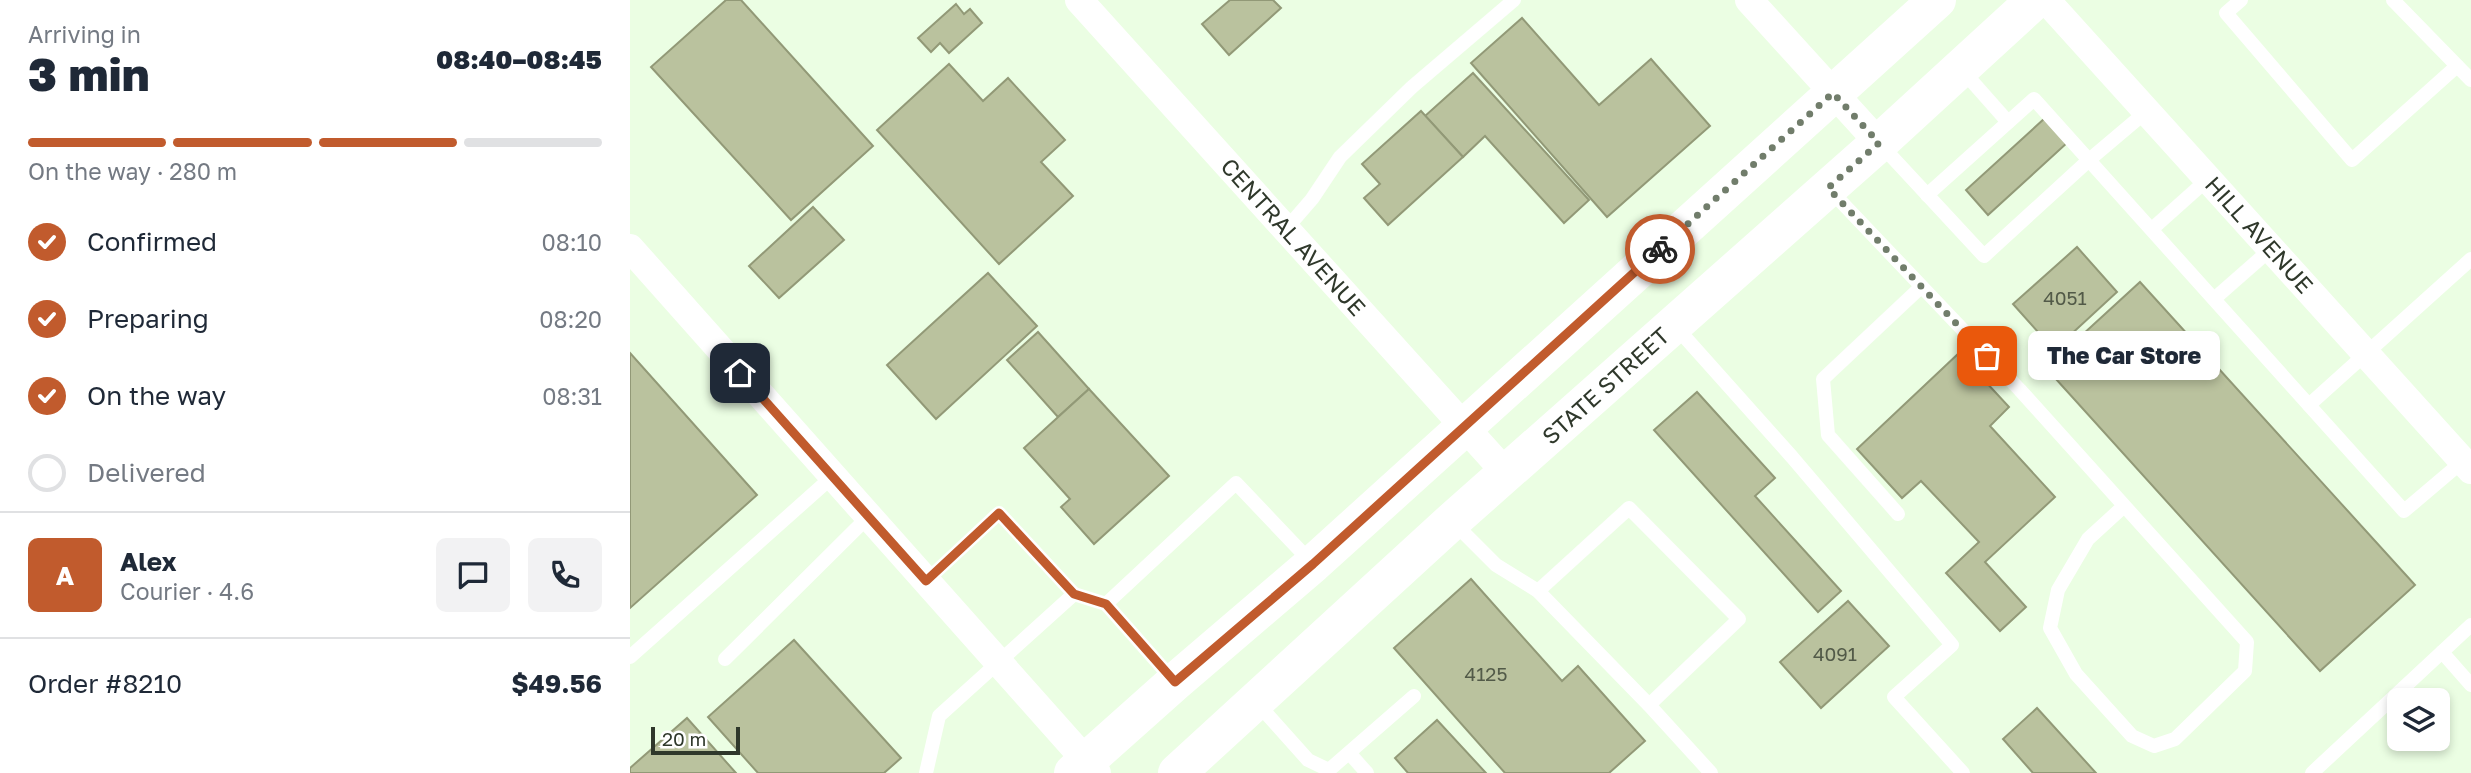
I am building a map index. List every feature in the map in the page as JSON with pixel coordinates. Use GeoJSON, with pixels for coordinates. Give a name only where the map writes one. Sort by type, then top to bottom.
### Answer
{"type":"FeatureCollection","features":[{"type":"Feature","properties":{"kind":"main road"},"geometry":{"type":"LineString","coordinates":[[1086,769],[1175,682],[1313,564],[1937,0]]}},
{"type":"Feature","properties":{"kind":"main road","name":"STATE STREET"},"geometry":{"type":"LineString","coordinates":[[1177,773],[1452,521],[1879,143],[2035,0]]}},
{"type":"Feature","properties":{"kind":"street","name":"CENTRAL AVENUE"},"geometry":{"type":"LineString","coordinates":[[1079,0],[1507,474]]}},
{"type":"Feature","properties":{"kind":"street"},"geometry":{"type":"LineString","coordinates":[[1749,0],[1879,143]]}},
{"type":"Feature","properties":{"kind":"street","name":"HILL AVENUE"},"geometry":{"type":"LineString","coordinates":[[2046,0],[2467,466]]}},
{"type":"Feature","properties":{"kind":"street"},"geometry":{"type":"LineString","coordinates":[[630,248],[999,663],[1086,769]]}},
{"type":"Feature","properties":{"kind":"lane"},"geometry":{"type":"LineString","coordinates":[[1286,229],[1312,199],[1340,157],[1412,87],[1514,0]]}},
{"type":"Feature","properties":{"kind":"lane"},"geometry":{"type":"LineString","coordinates":[[2241,0],[2226,13],[2352,160],[2458,66]]}},
{"type":"Feature","properties":{"kind":"lane"},"geometry":{"type":"LineString","coordinates":[[2393,0],[2471,80]]}},
{"type":"Feature","properties":{"kind":"lane"},"geometry":{"type":"LineString","coordinates":[[1961,69],[2008,122]]}},
{"type":"Feature","properties":{"kind":"lane"},"geometry":{"type":"LineString","coordinates":[[1927,195],[2034,99],[2404,511],[2467,466]]}},
{"type":"Feature","properties":{"kind":"lane"},"geometry":{"type":"LineString","coordinates":[[1879,143],[1984,256],[2147,111]]}},
{"type":"Feature","properties":{"kind":"lane"},"geometry":{"type":"LineString","coordinates":[[2152,229],[2208,179]]}},
{"type":"Feature","properties":{"kind":"lane"},"geometry":{"type":"LineString","coordinates":[[1828,188],[2020,390],[2247,642],[2245,671],[2175,739],[2154,746],[2132,736],[2076,674],[2050,628],[2058,590],[2088,539],[2124,506]]}},
{"type":"Feature","properties":{"kind":"lane"},"geometry":{"type":"LineString","coordinates":[[2214,299],[2272,249]]}},
{"type":"Feature","properties":{"kind":"lane"},"geometry":{"type":"LineString","coordinates":[[2309,405],[2471,259]]}},
{"type":"Feature","properties":{"kind":"lane"},"geometry":{"type":"LineString","coordinates":[[1898,514],[1828,435],[1823,379],[1921,287]]}},
{"type":"Feature","properties":{"kind":"lane"},"geometry":{"type":"LineString","coordinates":[[1675,325],[1952,645],[1894,697],[1963,773]]}},
{"type":"Feature","properties":{"kind":"lane"},"geometry":{"type":"LineString","coordinates":[[630,657],[832,477]]}},
{"type":"Feature","properties":{"kind":"lane"},"geometry":{"type":"LineString","coordinates":[[1106,604],[1236,483],[1313,564]]}},
{"type":"Feature","properties":{"kind":"lane"},"geometry":{"type":"LineString","coordinates":[[1538,591],[1629,508],[1739,619],[1649,705]]}},
{"type":"Feature","properties":{"kind":"lane"},"geometry":{"type":"LineString","coordinates":[[926,581],[999,513],[1074,594],[1106,604],[1175,682]]}},
{"type":"Feature","properties":{"kind":"lane"},"geometry":{"type":"LineString","coordinates":[[725,659],[868,517]]}},
{"type":"Feature","properties":{"kind":"lane"},"geometry":{"type":"LineString","coordinates":[[1452,521],[1496,565],[1538,591],[1711,773]]}},
{"type":"Feature","properties":{"kind":"lane"},"geometry":{"type":"LineString","coordinates":[[926,773],[939,716],[1074,594]]}},
{"type":"Feature","properties":{"kind":"lane"},"geometry":{"type":"LineString","coordinates":[[2312,773],[2471,625]]}},
{"type":"Feature","properties":{"kind":"lane"},"geometry":{"type":"LineString","coordinates":[[2442,652],[2471,685]]}},
{"type":"Feature","properties":{"kind":"lane"},"geometry":{"type":"LineString","coordinates":[[1256,702],[1308,760],[1329,770],[1414,696]]}},
{"type":"Feature","properties":{"kind":"lane"},"geometry":{"type":"LineString","coordinates":[[1350,754],[1367,773]]}},
{"type":"Feature","properties":{"kind":"building"},"geometry":{"type":"Polygon","coordinates":[[[726,0],[741,0],[873,146],[791,220],[651,67],[726,0]]]}},
{"type":"Feature","properties":{"kind":"building"},"geometry":{"type":"Polygon","coordinates":[[[1230,0],[1273,0],[1281,8],[1229,55],[1202,24],[1230,0]]]}},
{"type":"Feature","properties":{"kind":"building"},"geometry":{"type":"Polygon","coordinates":[[[956,4],[964,14],[970,9],[982,23],[949,53],[940,43],[931,52],[918,38],[956,4]]]}},
{"type":"Feature","properties":{"kind":"building"},"geometry":{"type":"Polygon","coordinates":[[[1522,18],[1599,105],[1651,59],[1710,126],[1607,217],[1471,63],[1522,18]]]}},
{"type":"Feature","properties":{"kind":"building"},"geometry":{"type":"Polygon","coordinates":[[[949,64],[983,101],[1008,78],[1065,140],[1041,162],[1073,196],[999,264],[877,130],[949,64]]]}},
{"type":"Feature","properties":{"kind":"building"},"geometry":{"type":"Polygon","coordinates":[[[1473,73],[1589,200],[1564,223],[1485,136],[1463,157],[1425,116],[1473,73]]]}},
{"type":"Feature","properties":{"kind":"building"},"geometry":{"type":"Polygon","coordinates":[[[1421,111],[1463,157],[1388,225],[1364,198],[1380,184],[1362,164],[1421,111]]]}},
{"type":"Feature","properties":{"kind":"building"},"geometry":{"type":"Polygon","coordinates":[[[2045,118],[2068,142],[1988,215],[1966,190],[2045,118]]]}},
{"type":"Feature","properties":{"kind":"building"},"geometry":{"type":"Polygon","coordinates":[[[813,207],[844,240],[779,298],[749,266],[813,207]]]}},
{"type":"Feature","properties":{"kind":"building"},"geometry":{"type":"Polygon","coordinates":[[[2077,247],[2117,292],[2054,350],[2013,304],[2077,247]]]}},
{"type":"Feature","properties":{"kind":"building"},"geometry":{"type":"Polygon","coordinates":[[[988,273],[1037,326],[936,419],[887,365],[988,273]]]}},
{"type":"Feature","properties":{"kind":"building"},"geometry":{"type":"Polygon","coordinates":[[[2140,282],[2415,585],[2320,671],[2046,368],[2140,282]]]}},
{"type":"Feature","properties":{"kind":"building"},"geometry":{"type":"Polygon","coordinates":[[[1038,332],[1089,389],[1058,417],[1007,360],[1038,332]]]}},
{"type":"Feature","properties":{"kind":"building"},"geometry":{"type":"Polygon","coordinates":[[[630,353],[757,495],[630,608],[630,353]]]}},
{"type":"Feature","properties":{"kind":"building"},"geometry":{"type":"Polygon","coordinates":[[[1959,353],[2009,407],[1990,426],[2055,497],[1985,562],[2026,607],[2000,631],[1946,573],[1979,542],[1921,481],[1902,498],[1857,449],[1959,353]]]}},
{"type":"Feature","properties":{"kind":"building"},"geometry":{"type":"Polygon","coordinates":[[[1089,389],[1169,476],[1094,544],[1061,507],[1070,499],[1024,448],[1089,389]]]}},
{"type":"Feature","properties":{"kind":"building"},"geometry":{"type":"Polygon","coordinates":[[[1697,392],[1775,478],[1755,496],[1841,591],[1818,612],[1654,430],[1697,392]]]}},
{"type":"Feature","properties":{"kind":"building"},"geometry":{"type":"Polygon","coordinates":[[[1471,579],[1562,681],[1578,666],[1645,741],[1609,773],[1505,773],[1394,648],[1471,579]]]}},
{"type":"Feature","properties":{"kind":"building"},"geometry":{"type":"Polygon","coordinates":[[[1848,601],[1889,646],[1821,708],[1780,662],[1848,601]]]}},
{"type":"Feature","properties":{"kind":"building"},"geometry":{"type":"Polygon","coordinates":[[[794,640],[901,758],[884,773],[758,773],[708,717],[794,640]]]}},
{"type":"Feature","properties":{"kind":"building"},"geometry":{"type":"Polygon","coordinates":[[[2037,708],[2096,773],[2033,773],[2003,739],[2037,708]]]}},
{"type":"Feature","properties":{"kind":"building"},"geometry":{"type":"Polygon","coordinates":[[[687,718],[736,773],[630,773],[630,768],[687,718]]]}},
{"type":"Feature","properties":{"kind":"building"},"geometry":{"type":"Polygon","coordinates":[[[1437,720],[1486,773],[1408,773],[1395,758],[1437,720]]]}},
{"type":"Feature","properties":{"kind":"way so far"},"geometry":{"type":"LineString","coordinates":[[1660,249],[1833,93],[1879,143],[1828,188],[1987,356]]}},
{"type":"Feature","properties":{"kind":"place","name":"The Car Store"},"geometry":{"type":"Point","coordinates":[1987,356]}},
{"type":"Feature","properties":{"kind":"route"},"geometry":{"type":"LineString","coordinates":[[740,373],[926,581],[999,513],[1074,594],[1106,604],[1175,682],[1313,564],[1660,249]]}}]}
